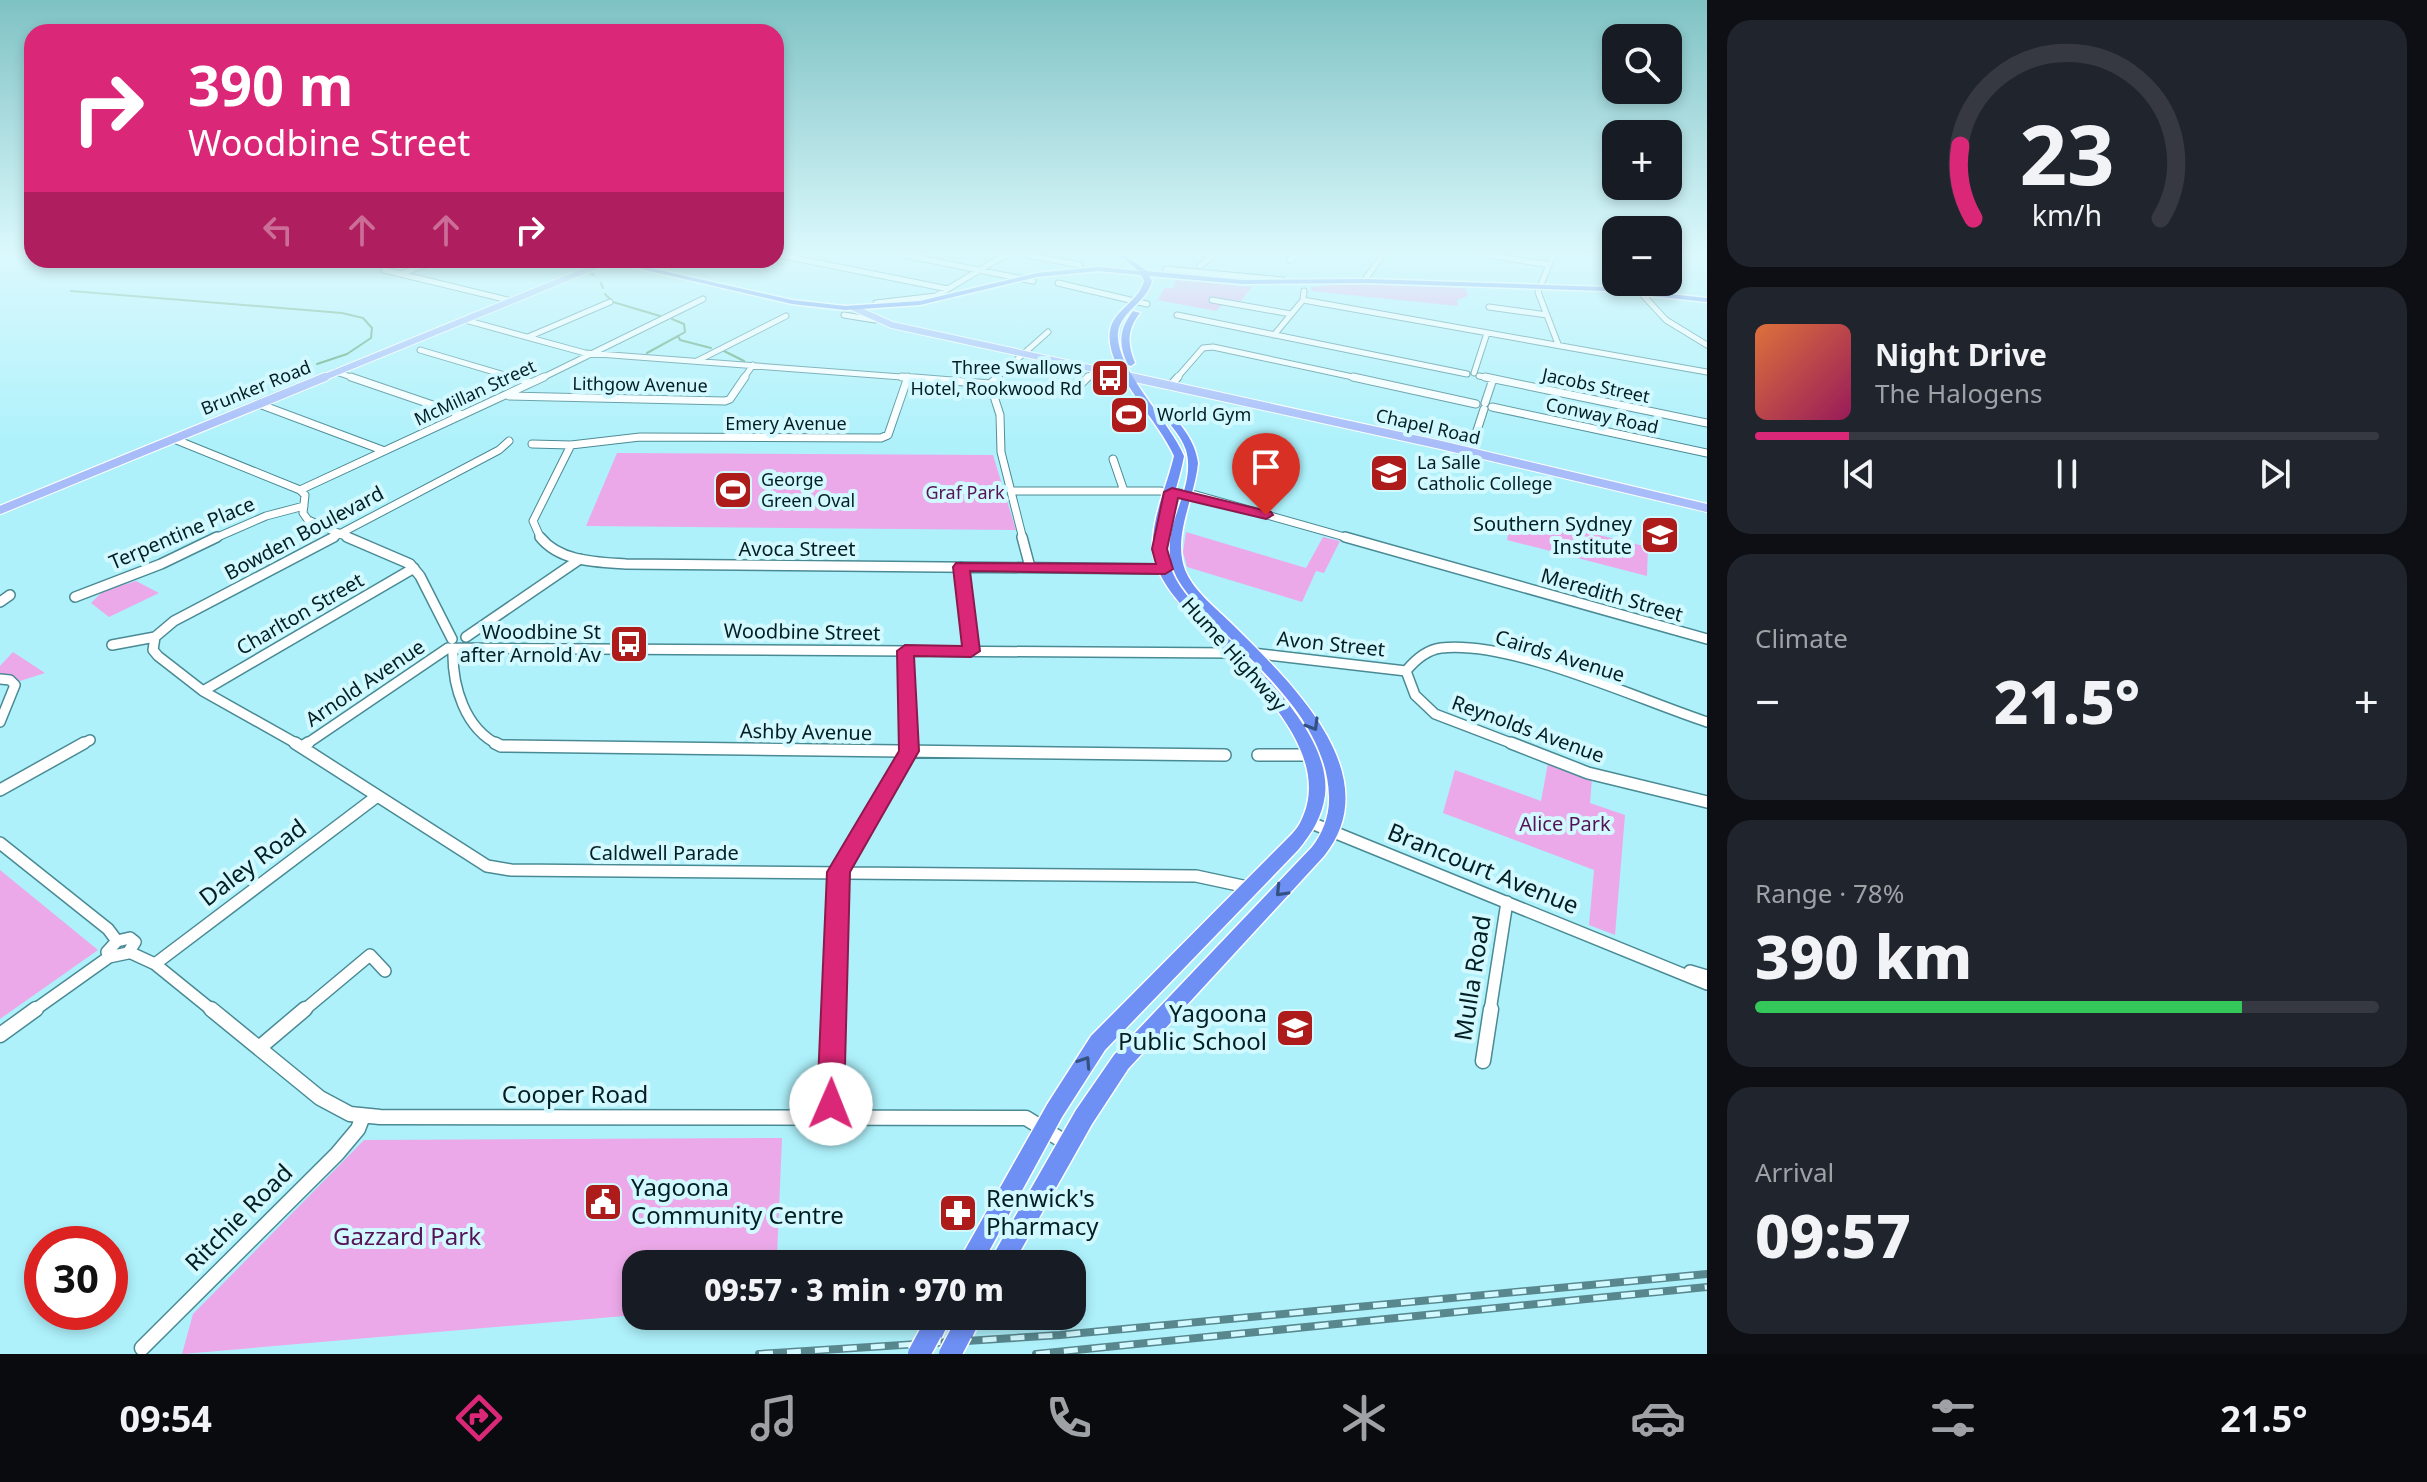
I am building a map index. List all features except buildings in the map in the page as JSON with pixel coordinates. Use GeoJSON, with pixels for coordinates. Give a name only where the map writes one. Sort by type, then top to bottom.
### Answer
{"type":"FeatureCollection","features":[{"type":"Feature","properties":{"kind":"highway"},"geometry":{"type":"LineString","coordinates":[[1131,318],[1124,334],[1135,379],[1164,425],[1179,457],[1193,459]]}},
{"type":"Feature","properties":{"kind":"highway"},"geometry":{"type":"LineString","coordinates":[[1135,379],[1179,431],[1193,459]]}},
{"type":"Feature","properties":{"kind":"highway","name":"Hume Highway"},"geometry":{"type":"LineString","coordinates":[[1008,1250],[1099,1091],[1139,1039],[1306,865],[1330,832],[1338,794],[1332,761],[1301,705],[1199,597],[1179,570],[1174,545],[1179,457]]}},
{"type":"Feature","properties":{"kind":"highway","name":"Hume Highway"},"geometry":{"type":"LineString","coordinates":[[977,1250],[1084,1064],[1111,1027],[1252,888],[1309,822],[1316,801],[1318,781],[1311,755],[1277,700],[1197,615],[1165,569],[1160,549],[1193,459]]}},
{"type":"Feature","properties":{"kind":"main road","name":"Brunker Road"},"geometry":{"type":"LineString","coordinates":[[0,510],[469,318]]}},
{"type":"Feature","properties":{"kind":"main road","name":"Chapel Road"},"geometry":{"type":"LineString","coordinates":[[875,320],[1707,508]]}},
{"type":"Feature","properties":{"kind":"street"},"geometry":{"type":"LineString","coordinates":[[528,337],[572,318]]}},
{"type":"Feature","properties":{"kind":"street","name":"McMillan Street"},"geometry":{"type":"LineString","coordinates":[[300,490],[506,396],[664,318]]}},
{"type":"Feature","properties":{"kind":"street"},"geometry":{"type":"LineString","coordinates":[[697,361],[782,318]]}},
{"type":"Feature","properties":{"kind":"street"},"geometry":{"type":"LineString","coordinates":[[864,318],[875,320]]}},
{"type":"Feature","properties":{"kind":"street","name":"Jacobs Street"},"geometry":{"type":"LineString","coordinates":[[1192,318],[1707,423]]}},
{"type":"Feature","properties":{"kind":"street"},"geometry":{"type":"LineString","coordinates":[[1274,335],[1288,318]]}},
{"type":"Feature","properties":{"kind":"street"},"geometry":{"type":"LineString","coordinates":[[1404,318],[1707,372]]}},
{"type":"Feature","properties":{"kind":"street"},"geometry":{"type":"LineString","coordinates":[[1548,318],[1558,344]]}},
{"type":"Feature","properties":{"kind":"street"},"geometry":{"type":"LineString","coordinates":[[1664,318],[1707,345]]}},
{"type":"Feature","properties":{"kind":"street"},"geometry":{"type":"LineString","coordinates":[[465,320],[592,354],[990,384],[1048,332]]}},
{"type":"Feature","properties":{"kind":"street"},"geometry":{"type":"LineString","coordinates":[[1474,375],[1487,333]]}},
{"type":"Feature","properties":{"kind":"street","name":"Conway Road"},"geometry":{"type":"LineString","coordinates":[[1170,386],[1207,347],[1707,453]]}},
{"type":"Feature","properties":{"kind":"street"},"geometry":{"type":"LineString","coordinates":[[420,350],[531,383]]}},
{"type":"Feature","properties":{"kind":"street","name":"Lithgow Avenue"},"geometry":{"type":"LineString","coordinates":[[506,396],[725,401],[730,399],[753,365]]}},
{"type":"Feature","properties":{"kind":"street"},"geometry":{"type":"LineString","coordinates":[[1078,387],[1095,371]]}},
{"type":"Feature","properties":{"kind":"street"},"geometry":{"type":"LineString","coordinates":[[336,372],[462,415]]}},
{"type":"Feature","properties":{"kind":"street","name":"Emery Avenue"},"geometry":{"type":"LineString","coordinates":[[571,445],[623,438],[881,438],[888,435],[908,377]]}},
{"type":"Feature","properties":{"kind":"street"},"geometry":{"type":"LineString","coordinates":[[1470,452],[1493,379]]}},
{"type":"Feature","properties":{"kind":"street"},"geometry":{"type":"LineString","coordinates":[[990,384],[1000,415],[1001,452],[1030,567]]}},
{"type":"Feature","properties":{"kind":"street"},"geometry":{"type":"LineString","coordinates":[[259,404],[382,450]]}},
{"type":"Feature","properties":{"kind":"street"},"geometry":{"type":"LineString","coordinates":[[174,439],[300,490],[305,495],[303,517],[414,568]]}},
{"type":"Feature","properties":{"kind":"street","name":"Bowden Boulevard"},"geometry":{"type":"LineString","coordinates":[[112,645],[155,637],[174,621],[499,450],[509,441]]}},
{"type":"Feature","properties":{"kind":"street"},"geometry":{"type":"LineString","coordinates":[[532,444],[571,445]]}},
{"type":"Feature","properties":{"kind":"street","name":"Avoca Street"},"geometry":{"type":"LineString","coordinates":[[571,445],[533,521],[535,534],[540,541],[580,559],[626,564],[1165,569]]}},
{"type":"Feature","properties":{"kind":"street"},"geometry":{"type":"LineString","coordinates":[[1113,459],[1124,491]]}},
{"type":"Feature","properties":{"kind":"street","name":"Meredith Street"},"geometry":{"type":"LineString","coordinates":[[1012,491],[1178,493],[1707,639]]}},
{"type":"Feature","properties":{"kind":"street","name":"Terpentine Place"},"geometry":{"type":"LineString","coordinates":[[75,597],[98,585],[160,564],[266,514],[304,506]]}},
{"type":"Feature","properties":{"kind":"street"},"geometry":{"type":"LineString","coordinates":[[466,642],[580,559]]}},
{"type":"Feature","properties":{"kind":"street"},"geometry":{"type":"LineString","coordinates":[[961,567],[971,651]]}},
{"type":"Feature","properties":{"kind":"street","name":"Ashby Avenue"},"geometry":{"type":"LineString","coordinates":[[414,568],[451,646],[461,705],[490,741],[501,746],[1225,755]]}},
{"type":"Feature","properties":{"kind":"street","name":"Charlton Street"},"geometry":{"type":"LineString","coordinates":[[203,691],[414,568]]}},
{"type":"Feature","properties":{"kind":"street"},"geometry":{"type":"LineString","coordinates":[[0,602],[10,595]]}},
{"type":"Feature","properties":{"kind":"street","name":"Caldwell Parade"},"geometry":{"type":"LineString","coordinates":[[155,637],[153,650],[158,656],[203,691],[302,747],[487,866],[511,870],[1196,876],[1252,888]]}},
{"type":"Feature","properties":{"kind":"street","name":"Arnold Avenue"},"geometry":{"type":"LineString","coordinates":[[302,747],[451,646],[466,642]]}},
{"type":"Feature","properties":{"kind":"street","name":"Woodbine Street"},"geometry":{"type":"LineString","coordinates":[[466,642],[905,651],[1233,653]]}},
{"type":"Feature","properties":{"kind":"street","name":"Cairds Avenue"},"geometry":{"type":"LineString","coordinates":[[1406,671],[1423,654],[1437,649],[1471,649],[1547,667],[1707,722]]}},
{"type":"Feature","properties":{"kind":"street"},"geometry":{"type":"LineString","coordinates":[[830,1117],[839,872],[909,751],[905,651]]}},
{"type":"Feature","properties":{"kind":"street","name":"Avon Street"},"geometry":{"type":"LineString","coordinates":[[1252,653],[1406,671]]}},
{"type":"Feature","properties":{"kind":"street","name":"Reynolds Avenue"},"geometry":{"type":"LineString","coordinates":[[1406,671],[1415,695],[1435,714],[1588,773],[1707,802]]}},
{"type":"Feature","properties":{"kind":"street"},"geometry":{"type":"LineString","coordinates":[[0,679],[10,680],[15,685],[0,722]]}},
{"type":"Feature","properties":{"kind":"street"},"geometry":{"type":"LineString","coordinates":[[0,790],[90,740]]}},
{"type":"Feature","properties":{"kind":"street"},"geometry":{"type":"LineString","coordinates":[[1258,755],[1311,755]]}},
{"type":"Feature","properties":{"kind":"street","name":"Daley Road"},"geometry":{"type":"LineString","coordinates":[[155,964],[376,797]]}},
{"type":"Feature","properties":{"kind":"street","name":"Brancourt Avenue"},"geometry":{"type":"LineString","coordinates":[[1309,822],[1707,984]]}},
{"type":"Feature","properties":{"kind":"street"},"geometry":{"type":"LineString","coordinates":[[0,843],[108,929],[117,941],[108,949],[109,957]]}},
{"type":"Feature","properties":{"kind":"street","name":"Mulla Road"},"geometry":{"type":"LineString","coordinates":[[1483,1061],[1507,902]]}},
{"type":"Feature","properties":{"kind":"street","name":"Cooper Road"},"geometry":{"type":"LineString","coordinates":[[117,941],[133,939],[134,945],[129,952],[155,964],[329,1104],[363,1116],[1026,1118],[1068,1144]]}},
{"type":"Feature","properties":{"kind":"street"},"geometry":{"type":"LineString","coordinates":[[0,1035],[109,957],[120,957],[129,952]]}},
{"type":"Feature","properties":{"kind":"street"},"geometry":{"type":"LineString","coordinates":[[259,1048],[370,955],[385,971]]}},
{"type":"Feature","properties":{"kind":"street","name":"Brancourt Avenue"},"geometry":{"type":"LineString","coordinates":[[1641,955],[1707,976]]}},
{"type":"Feature","properties":{"kind":"street","name":"Ritchie Road"},"geometry":{"type":"LineString","coordinates":[[142,1348],[337,1154],[358,1129],[363,1116]]}},
{"type":"Feature","properties":{"kind":"green space","name":"Graf Park"},"geometry":{"type":"Polygon","coordinates":[[[617,453],[993,455],[1016,530],[586,526],[617,453]]]}},
{"type":"Feature","properties":{"kind":"green space"},"geometry":{"type":"Polygon","coordinates":[[[1513,514],[1648,547],[1647,576],[1507,540],[1513,514]]]}},
{"type":"Feature","properties":{"kind":"green space"},"geometry":{"type":"Polygon","coordinates":[[[1186,532],[1306,568],[1323,537],[1340,541],[1324,573],[1316,571],[1302,602],[1187,567],[1183,552],[1186,532]]]}},
{"type":"Feature","properties":{"kind":"green space"},"geometry":{"type":"Polygon","coordinates":[[[136,581],[159,593],[109,617],[91,603],[103,591],[136,581]]]}},
{"type":"Feature","properties":{"kind":"green space"},"geometry":{"type":"Polygon","coordinates":[[[13,652],[45,673],[20,681],[0,673],[0,666],[13,652]]]}},
{"type":"Feature","properties":{"kind":"green space","name":"Alice Park"},"geometry":{"type":"Polygon","coordinates":[[[1548,763],[1592,778],[1590,803],[1625,815],[1615,935],[1589,925],[1594,870],[1443,813],[1455,770],[1541,801],[1548,763]]]}},
{"type":"Feature","properties":{"kind":"green space"},"geometry":{"type":"Polygon","coordinates":[[[0,870],[98,950],[0,1019],[0,870]]]}},
{"type":"Feature","properties":{"kind":"green space","name":"Gazzard Park"},"geometry":{"type":"Polygon","coordinates":[[[782,1138],[777,1250],[622,1250],[622,1316],[182,1354],[193,1314],[364,1140],[782,1138]]]}},
{"type":"Feature","properties":{"kind":"waterway"},"geometry":{"type":"LineString","coordinates":[[317,364],[347,354],[371,338],[372,328],[363,318]]}},
{"type":"Feature","properties":{"kind":"waterway"},"geometry":{"type":"LineString","coordinates":[[672,319],[684,324],[685,332],[678,336]]}},
{"type":"Feature","properties":{"kind":"waterway"},"geometry":{"type":"LineString","coordinates":[[647,353],[678,336]]}},
{"type":"Feature","properties":{"kind":"waterway"},"geometry":{"type":"LineString","coordinates":[[678,336],[680,340],[711,348]]}},
{"type":"Feature","properties":{"kind":"waterway"},"geometry":{"type":"LineString","coordinates":[[724,351],[744,361]]}},
{"type":"Feature","properties":{"kind":"railway"},"geometry":{"type":"LineString","coordinates":[[759,1354],[1060,1335],[1707,1274]]}},
{"type":"Feature","properties":{"kind":"railway"},"geometry":{"type":"LineString","coordinates":[[1036,1354],[1707,1287]]}},
{"type":"Feature","properties":{"kind":"place","name":"Three Swallows Hotel, Rookwood Rd"},"geometry":{"type":"Point","coordinates":[1110,378]}},
{"type":"Feature","properties":{"kind":"place","name":"World Gym"},"geometry":{"type":"Point","coordinates":[1129,415]}},
{"type":"Feature","properties":{"kind":"place","name":"La Salle Catholic College"},"geometry":{"type":"Point","coordinates":[1389,473]}},
{"type":"Feature","properties":{"kind":"place","name":"George Green Oval"},"geometry":{"type":"Point","coordinates":[733,490]}},
{"type":"Feature","properties":{"kind":"place","name":"Southern Sydney Institute"},"geometry":{"type":"Point","coordinates":[1660,535]}},
{"type":"Feature","properties":{"kind":"place","name":"Woodbine St after Arnold Av"},"geometry":{"type":"Point","coordinates":[629,644]}},
{"type":"Feature","properties":{"kind":"place","name":"Yagoona Public School"},"geometry":{"type":"Point","coordinates":[1295,1028]}},
{"type":"Feature","properties":{"kind":"place","name":"Yagoona Community Centre"},"geometry":{"type":"Point","coordinates":[603,1202]}},
{"type":"Feature","properties":{"kind":"place","name":"Renwick's Pharmacy"},"geometry":{"type":"Point","coordinates":[958,1213]}},
{"type":"Feature","properties":{"kind":"route"},"geometry":{"type":"LineString","coordinates":[[831,1104],[839,872],[909,751],[905,651],[971,651],[961,567],[1165,569],[1160,549],[1172,492],[1196,495],[1266,515]]}}]}
